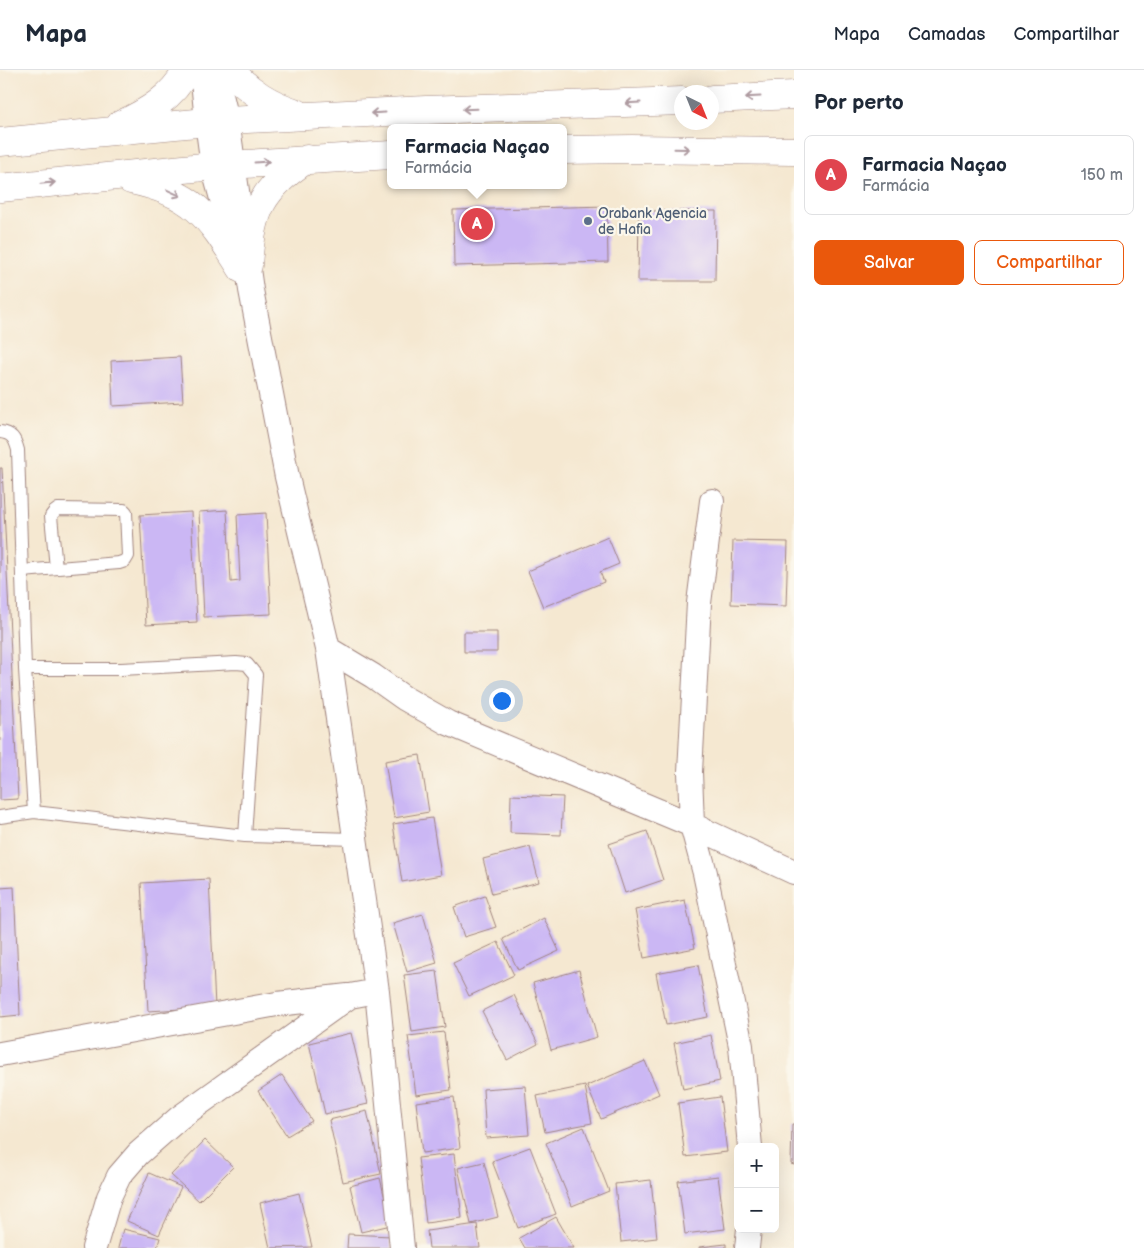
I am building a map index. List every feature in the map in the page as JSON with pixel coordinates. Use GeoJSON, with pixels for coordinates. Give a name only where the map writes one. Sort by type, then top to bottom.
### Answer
{"type":"FeatureCollection","features":[{"type":"Feature","properties":{"kind":"main road"},"geometry":{"type":"LineString","coordinates":[[106,132],[147,113],[159,105],[182,80],[187,70]]}},
{"type":"Feature","properties":{"kind":"main road"},"geometry":{"type":"LineString","coordinates":[[230,70],[266,101],[306,116]]}},
{"type":"Feature","properties":{"kind":"main road"},"geometry":{"type":"LineString","coordinates":[[719,99],[794,95]]}},
{"type":"Feature","properties":{"kind":"main road"},"geometry":{"type":"LineString","coordinates":[[0,142],[217,121],[674,101]]}},
{"type":"Feature","properties":{"kind":"main road"},"geometry":{"type":"LineString","coordinates":[[567,150],[794,151]]}},
{"type":"Feature","properties":{"kind":"main road"},"geometry":{"type":"LineString","coordinates":[[0,188],[224,165],[387,156]]}},
{"type":"Feature","properties":{"kind":"main road"},"geometry":{"type":"LineString","coordinates":[[247,275],[250,238],[254,220],[263,200],[271,186],[285,173],[307,159]]}},
{"type":"Feature","properties":{"kind":"main road"},"geometry":{"type":"LineString","coordinates":[[110,176],[150,184],[186,199],[215,227],[247,275]]}},
{"type":"Feature","properties":{"kind":"street"},"geometry":{"type":"LineString","coordinates":[[202,70],[217,121]]}},
{"type":"Feature","properties":{"kind":"street"},"geometry":{"type":"LineString","coordinates":[[215,70],[217,121],[224,165],[287,477],[328,649],[378,991],[402,1248]]}},
{"type":"Feature","properties":{"kind":"street"},"geometry":{"type":"LineString","coordinates":[[712,501],[699,603],[690,772],[692,825],[705,872],[741,1046],[750,1143]]}},
{"type":"Feature","properties":{"kind":"street"},"geometry":{"type":"LineString","coordinates":[[328,649],[373,676],[404,698],[448,723],[692,825],[794,872]]}},
{"type":"Feature","properties":{"kind":"street"},"geometry":{"type":"LineString","coordinates":[[0,1054],[277,1004],[378,991]]}},
{"type":"Feature","properties":{"kind":"street"},"geometry":{"type":"LineString","coordinates":[[94,1248],[109,1197],[119,1176],[138,1154],[179,1118],[350,996]]}},
{"type":"Feature","properties":{"kind":"street"},"geometry":{"type":"LineString","coordinates":[[747,1248],[749,1233]]}},
{"type":"Feature","properties":{"kind":"lane"},"geometry":{"type":"LineString","coordinates":[[0,432],[10,434],[16,439],[18,450],[24,669],[34,812]]}},
{"type":"Feature","properties":{"kind":"lane"},"geometry":{"type":"LineString","coordinates":[[22,570],[56,568],[119,562],[125,560],[128,556],[126,512],[124,510],[58,509],[54,512],[51,516],[56,568]]}},
{"type":"Feature","properties":{"kind":"lane"},"geometry":{"type":"LineString","coordinates":[[24,669],[121,669],[247,664],[256,675],[245,836]]}},
{"type":"Feature","properties":{"kind":"lane"},"geometry":{"type":"LineString","coordinates":[[0,817],[34,812],[245,836],[355,838]]}},
{"type":"Feature","properties":{"kind":"building"},"geometry":{"type":"Polygon","coordinates":[[[607,206],[608,262],[454,266],[453,210],[607,206]]]}},
{"type":"Feature","properties":{"kind":"building"},"geometry":{"type":"Polygon","coordinates":[[[639,211],[716,211],[715,281],[638,281],[639,211]]]}},
{"type":"Feature","properties":{"kind":"building"},"geometry":{"type":"Polygon","coordinates":[[[180,357],[183,402],[113,406],[111,361],[180,357]]]}},
{"type":"Feature","properties":{"kind":"building"},"geometry":{"type":"Polygon","coordinates":[[[0,468],[2,468],[18,799],[0,800],[0,468]]]}},
{"type":"Feature","properties":{"kind":"building"},"geometry":{"type":"Polygon","coordinates":[[[227,510],[231,582],[240,581],[237,515],[266,513],[271,614],[204,617],[199,512],[227,510]]]}},
{"type":"Feature","properties":{"kind":"building"},"geometry":{"type":"Polygon","coordinates":[[[191,512],[197,622],[146,625],[140,515],[191,512]]]}},
{"type":"Feature","properties":{"kind":"building"},"geometry":{"type":"Polygon","coordinates":[[[608,537],[619,564],[600,572],[604,582],[543,607],[528,571],[608,537]]]}},
{"type":"Feature","properties":{"kind":"building"},"geometry":{"type":"Polygon","coordinates":[[[733,541],[788,542],[786,606],[731,604],[733,541]]]}},
{"type":"Feature","properties":{"kind":"building"},"geometry":{"type":"Polygon","coordinates":[[[464,632],[497,632],[497,652],[464,652],[464,632]]]}},
{"type":"Feature","properties":{"kind":"building"},"geometry":{"type":"Polygon","coordinates":[[[420,755],[429,812],[394,818],[385,761],[420,755]]]}},
{"type":"Feature","properties":{"kind":"building"},"geometry":{"type":"Polygon","coordinates":[[[511,795],[563,797],[561,835],[510,833],[511,795]]]}},
{"type":"Feature","properties":{"kind":"building"},"geometry":{"type":"Polygon","coordinates":[[[432,818],[441,875],[402,882],[393,824],[432,818]]]}},
{"type":"Feature","properties":{"kind":"building"},"geometry":{"type":"Polygon","coordinates":[[[647,831],[663,880],[625,893],[609,844],[647,831]]]}},
{"type":"Feature","properties":{"kind":"building"},"geometry":{"type":"Polygon","coordinates":[[[530,847],[539,882],[492,894],[483,859],[530,847]]]}},
{"type":"Feature","properties":{"kind":"building"},"geometry":{"type":"Polygon","coordinates":[[[209,879],[215,1007],[148,1011],[141,883],[209,879]]]}},
{"type":"Feature","properties":{"kind":"building"},"geometry":{"type":"Polygon","coordinates":[[[14,887],[20,1015],[0,1017],[0,888],[14,887]]]}},
{"type":"Feature","properties":{"kind":"building"},"geometry":{"type":"Polygon","coordinates":[[[485,896],[496,927],[464,937],[454,907],[485,896]]]}},
{"type":"Feature","properties":{"kind":"building"},"geometry":{"type":"Polygon","coordinates":[[[685,900],[695,948],[644,958],[635,910],[685,900]]]}},
{"type":"Feature","properties":{"kind":"building"},"geometry":{"type":"Polygon","coordinates":[[[423,914],[437,963],[407,972],[393,923],[423,914]]]}},
{"type":"Feature","properties":{"kind":"building"},"geometry":{"type":"Polygon","coordinates":[[[544,918],[559,951],[518,970],[503,939],[544,918]]]}},
{"type":"Feature","properties":{"kind":"building"},"geometry":{"type":"Polygon","coordinates":[[[498,942],[514,975],[469,996],[453,963],[498,942]]]}},
{"type":"Feature","properties":{"kind":"building"},"geometry":{"type":"Polygon","coordinates":[[[698,965],[708,1017],[666,1025],[656,973],[698,965]]]}},
{"type":"Feature","properties":{"kind":"building"},"geometry":{"type":"Polygon","coordinates":[[[579,970],[597,1037],[551,1050],[533,983],[579,970]]]}},
{"type":"Feature","properties":{"kind":"building"},"geometry":{"type":"Polygon","coordinates":[[[437,971],[445,1027],[412,1032],[404,975],[437,971]]]}},
{"type":"Feature","properties":{"kind":"building"},"geometry":{"type":"Polygon","coordinates":[[[514,995],[538,1044],[507,1060],[482,1011],[514,995]]]}},
{"type":"Feature","properties":{"kind":"building"},"geometry":{"type":"Polygon","coordinates":[[[444,1032],[451,1090],[416,1095],[408,1036],[444,1032]]]}},
{"type":"Feature","properties":{"kind":"building"},"geometry":{"type":"Polygon","coordinates":[[[351,1033],[368,1104],[325,1114],[309,1043],[351,1033]]]}},
{"type":"Feature","properties":{"kind":"building"},"geometry":{"type":"Polygon","coordinates":[[[711,1035],[720,1081],[683,1089],[674,1043],[711,1035]]]}},
{"type":"Feature","properties":{"kind":"building"},"geometry":{"type":"Polygon","coordinates":[[[645,1061],[659,1094],[601,1119],[587,1086],[645,1061]]]}},
{"type":"Feature","properties":{"kind":"building"},"geometry":{"type":"Polygon","coordinates":[[[282,1075],[312,1121],[287,1136],[258,1091],[282,1075]]]}},
{"type":"Feature","properties":{"kind":"building"},"geometry":{"type":"Polygon","coordinates":[[[525,1086],[529,1135],[486,1138],[483,1089],[525,1086]]]}},
{"type":"Feature","properties":{"kind":"building"},"geometry":{"type":"Polygon","coordinates":[[[585,1086],[592,1123],[545,1132],[537,1096],[585,1086]]]}},
{"type":"Feature","properties":{"kind":"building"},"geometry":{"type":"Polygon","coordinates":[[[454,1097],[460,1148],[422,1153],[416,1102],[454,1097]]]}},
{"type":"Feature","properties":{"kind":"building"},"geometry":{"type":"Polygon","coordinates":[[[720,1097],[727,1152],[685,1157],[678,1103],[720,1097]]]}},
{"type":"Feature","properties":{"kind":"building"},"geometry":{"type":"Polygon","coordinates":[[[367,1111],[381,1174],[343,1182],[329,1120],[367,1111]]]}},
{"type":"Feature","properties":{"kind":"building"},"geometry":{"type":"Polygon","coordinates":[[[792,1124],[794,1124],[794,1165],[791,1164],[792,1124]]]}},
{"type":"Feature","properties":{"kind":"building"},"geometry":{"type":"Polygon","coordinates":[[[584,1127],[609,1191],[572,1206],[546,1143],[584,1127]]]}},
{"type":"Feature","properties":{"kind":"building"},"geometry":{"type":"Polygon","coordinates":[[[205,1140],[233,1167],[199,1201],[171,1175],[205,1140]]]}},
{"type":"Feature","properties":{"kind":"building"},"geometry":{"type":"Polygon","coordinates":[[[530,1147],[556,1214],[518,1228],[492,1161],[530,1147]]]}},
{"type":"Feature","properties":{"kind":"building"},"geometry":{"type":"Polygon","coordinates":[[[454,1154],[462,1218],[426,1223],[418,1158],[454,1154]]]}},
{"type":"Feature","properties":{"kind":"building"},"geometry":{"type":"Polygon","coordinates":[[[484,1162],[498,1217],[471,1224],[458,1168],[484,1162]]]}},
{"type":"Feature","properties":{"kind":"building"},"geometry":{"type":"Polygon","coordinates":[[[149,1173],[181,1187],[159,1235],[127,1221],[149,1173]]]}},
{"type":"Feature","properties":{"kind":"building"},"geometry":{"type":"Polygon","coordinates":[[[718,1176],[725,1229],[685,1234],[678,1181],[718,1176]]]}},
{"type":"Feature","properties":{"kind":"building"},"geometry":{"type":"Polygon","coordinates":[[[380,1178],[391,1225],[361,1232],[350,1186],[380,1178]]]}},
{"type":"Feature","properties":{"kind":"building"},"geometry":{"type":"Polygon","coordinates":[[[651,1180],[657,1238],[621,1242],[615,1184],[651,1180]]]}},
{"type":"Feature","properties":{"kind":"building"},"geometry":{"type":"Polygon","coordinates":[[[299,1193],[312,1247],[270,1248],[260,1203],[299,1193]]]}},
{"type":"Feature","properties":{"kind":"building"},"geometry":{"type":"Polygon","coordinates":[[[556,1217],[574,1248],[525,1248],[519,1238],[556,1217]]]}},
{"type":"Feature","properties":{"kind":"building"},"geometry":{"type":"Polygon","coordinates":[[[477,1224],[480,1248],[429,1248],[427,1231],[477,1224]]]}},
{"type":"Feature","properties":{"kind":"building"},"geometry":{"type":"Polygon","coordinates":[[[123,1229],[160,1238],[157,1248],[118,1248],[123,1229]]]}},
{"type":"Feature","properties":{"kind":"building"},"geometry":{"type":"Polygon","coordinates":[[[348,1234],[391,1236],[391,1248],[347,1248],[348,1234]]]}},
{"type":"Feature","properties":{"kind":"building"},"geometry":{"type":"Polygon","coordinates":[[[726,1244],[726,1248],[699,1248],[699,1247],[726,1244]]]}},
{"type":"Feature","properties":{"kind":"place","name":"Orabank Agencia de Hafia"},"geometry":{"type":"Point","coordinates":[588,221]}},
{"type":"Feature","properties":{"kind":"place","name":"Farmacia Naçao"},"geometry":{"type":"Point","coordinates":[477,224]}}]}
